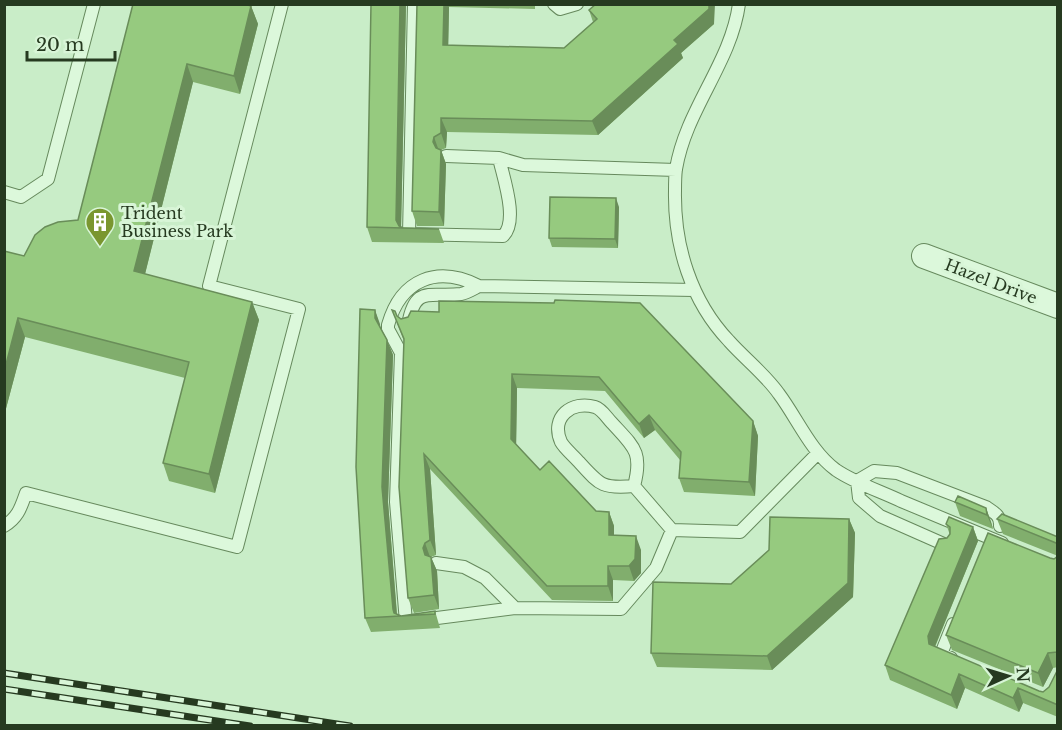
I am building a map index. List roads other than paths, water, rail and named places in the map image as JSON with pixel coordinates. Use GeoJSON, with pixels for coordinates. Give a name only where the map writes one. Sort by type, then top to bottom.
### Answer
{"type":"FeatureCollection","features":[{"type":"Feature","properties":{"kind":"street","name":"Hazel Drive"},"geometry":{"type":"LineString","coordinates":[[924,256],[1058,306]]}},
{"type":"Feature","properties":{"kind":"lane"},"geometry":{"type":"LineString","coordinates":[[4,192],[21,197],[48,179],[94,4]]}},
{"type":"Feature","properties":{"kind":"lane"},"geometry":{"type":"LineString","coordinates":[[4,526],[13,521],[26,492],[237,547],[298,309],[209,286],[282,4]]}},
{"type":"Feature","properties":{"kind":"lane"},"geometry":{"type":"LineString","coordinates":[[414,4],[409,234],[503,236],[508,231],[511,222],[499,158]]}},
{"type":"Feature","properties":{"kind":"lane"},"geometry":{"type":"LineString","coordinates":[[554,4],[560,9],[577,4]]}},
{"type":"Feature","properties":{"kind":"lane"},"geometry":{"type":"LineString","coordinates":[[739,4],[729,44],[700,99],[687,130],[676,170],[676,231],[694,290],[707,313],[728,340],[777,391],[818,453],[835,469],[986,543],[1010,546]]}},
{"type":"Feature","properties":{"kind":"lane"},"geometry":{"type":"LineString","coordinates":[[446,156],[499,158],[523,165],[676,170]]}},
{"type":"Feature","properties":{"kind":"lane"},"geometry":{"type":"LineString","coordinates":[[672,530],[656,568],[621,609],[515,608],[406,622],[396,502],[401,353],[387,329],[399,297],[410,286],[426,279],[464,279],[478,286],[694,290]]}},
{"type":"Feature","properties":{"kind":"lane"},"geometry":{"type":"LineString","coordinates":[[408,325],[410,313],[421,297],[430,293],[462,294],[478,286]]}},
{"type":"Feature","properties":{"kind":"lane"},"geometry":{"type":"LineString","coordinates":[[583,405],[598,408],[635,448],[638,469],[634,486],[616,488],[599,484],[562,444],[558,429],[561,418],[568,409],[583,405]]}},
{"type":"Feature","properties":{"kind":"lane"},"geometry":{"type":"LineString","coordinates":[[634,486],[672,530],[740,532],[818,453]]}},
{"type":"Feature","properties":{"kind":"lane"},"geometry":{"type":"LineString","coordinates":[[857,481],[874,471],[897,473],[986,507],[997,514],[1001,521],[1000,526]]}},
{"type":"Feature","properties":{"kind":"lane"},"geometry":{"type":"LineString","coordinates":[[857,481],[859,498],[880,516],[948,546]]}},
{"type":"Feature","properties":{"kind":"lane"},"geometry":{"type":"LineString","coordinates":[[436,563],[464,567],[485,578],[515,608]]}},
{"type":"Feature","properties":{"kind":"lane"},"geometry":{"type":"LineString","coordinates":[[958,611],[940,654],[962,662]]}},
{"type":"Feature","properties":{"kind":"railway"},"geometry":{"type":"LineString","coordinates":[[4,673],[350,726]]}},
{"type":"Feature","properties":{"kind":"railway"},"geometry":{"type":"LineString","coordinates":[[4,689],[250,726]]}},
{"type":"Feature","properties":{"kind":"place","name":"Trident Business Park"},"geometry":{"type":"Point","coordinates":[100,248]}}]}
